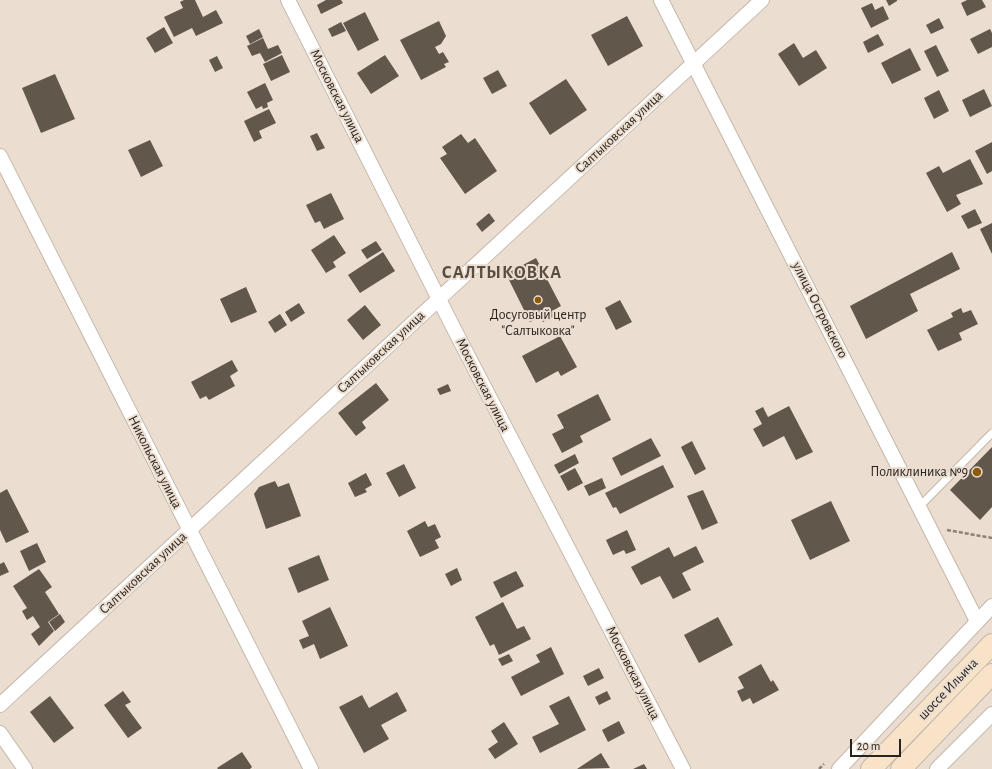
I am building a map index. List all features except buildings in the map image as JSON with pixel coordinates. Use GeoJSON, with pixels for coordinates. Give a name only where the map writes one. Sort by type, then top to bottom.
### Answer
{"type":"FeatureCollection","features":[{"type":"Feature","properties":{"kind":"main road","name":"шоссе Ильича"},"geometry":{"type":"LineString","coordinates":[[870,769],[992,644]]}},
{"type":"Feature","properties":{"kind":"main road","name":"шоссе Ильича"},"geometry":{"type":"LineString","coordinates":[[901,769],[992,674]]}},
{"type":"Feature","properties":{"kind":"street","name":"Московская улица"},"geometry":{"type":"LineString","coordinates":[[288,0],[683,769]]}},
{"type":"Feature","properties":{"kind":"street","name":"улица Островского"},"geometry":{"type":"LineString","coordinates":[[661,0],[920,506],[977,621]]}},
{"type":"Feature","properties":{"kind":"street","name":"Салтыковская улица"},"geometry":{"type":"LineString","coordinates":[[0,705],[762,0]]}},
{"type":"Feature","properties":{"kind":"street","name":"Никольская улица"},"geometry":{"type":"LineString","coordinates":[[0,156],[311,769]]}},
{"type":"Feature","properties":{"kind":"street"},"geometry":{"type":"LineString","coordinates":[[839,769],[992,606]]}},
{"type":"Feature","properties":{"kind":"street"},"geometry":{"type":"LineString","coordinates":[[937,769],[992,714]]}},
{"type":"Feature","properties":{"kind":"street"},"geometry":{"type":"LineString","coordinates":[[0,734],[25,769]]}},
{"type":"Feature","properties":{"kind":"lane"},"geometry":{"type":"LineString","coordinates":[[920,506],[992,433]]}},
{"type":"Feature","properties":{"kind":"path"},"geometry":{"type":"LineString","coordinates":[[945,530],[992,538]]}},
{"type":"Feature","properties":{"kind":"place","name":"Досуговый центр \"Салтыковка\""},"geometry":{"type":"Point","coordinates":[538,300]}},
{"type":"Feature","properties":{"kind":"place","name":"Поликлиника №9"},"geometry":{"type":"Point","coordinates":[977,472]}},
{"type":"Feature","properties":{"kind":"district","name":"САЛТЫКОВКА"},"geometry":{"type":"Point","coordinates":[502,273]}}]}
